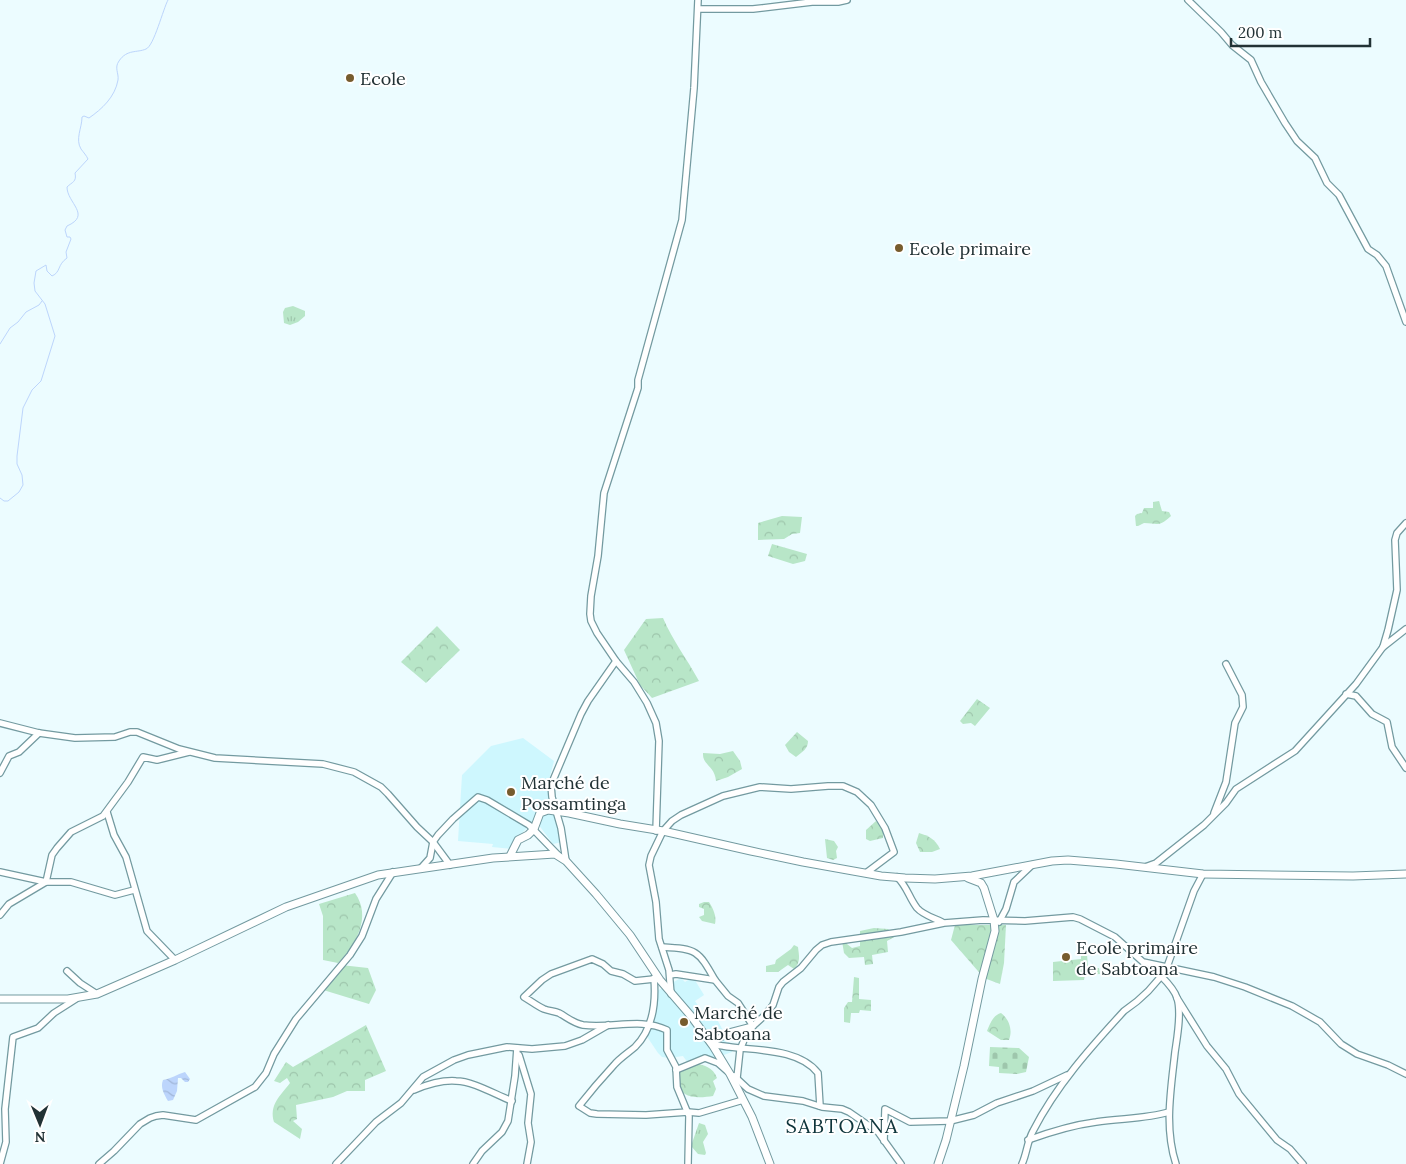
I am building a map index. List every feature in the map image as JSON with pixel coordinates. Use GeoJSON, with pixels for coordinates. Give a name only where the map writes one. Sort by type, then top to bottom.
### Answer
{"type":"FeatureCollection","features":[{"type":"Feature","properties":{"kind":"street"},"geometry":{"type":"LineString","coordinates":[[671,994],[668,961],[658,930],[655,896],[649,865],[660,831],[659,742],[656,723],[647,703],[634,682],[616,661],[591,621],[591,596],[598,556],[604,493],[638,388],[638,380],[682,220],[694,88],[698,0]]}},
{"type":"Feature","properties":{"kind":"street"},"geometry":{"type":"LineString","coordinates":[[698,9],[753,9],[847,0]]}},
{"type":"Feature","properties":{"kind":"street"},"geometry":{"type":"LineString","coordinates":[[1188,0],[1232,45],[1251,60],[1285,123],[1297,141],[1315,158],[1327,183],[1339,195],[1368,249],[1377,255],[1386,266],[1406,322]]}},
{"type":"Feature","properties":{"kind":"street"},"geometry":{"type":"LineString","coordinates":[[1383,647],[1397,590],[1395,540],[1397,533],[1406,523]]}},
{"type":"Feature","properties":{"kind":"street"},"geometry":{"type":"LineString","coordinates":[[1145,867],[1164,857],[1212,818],[1236,789],[1287,757],[1304,742],[1356,684],[1383,647],[1406,629]]}},
{"type":"Feature","properties":{"kind":"street"},"geometry":{"type":"LineString","coordinates":[[566,861],[562,834],[550,785],[588,701],[616,661]]}},
{"type":"Feature","properties":{"kind":"street"},"geometry":{"type":"LineString","coordinates":[[1212,818],[1226,782],[1233,731],[1243,707],[1242,695],[1226,664]]}},
{"type":"Feature","properties":{"kind":"street"},"geometry":{"type":"LineString","coordinates":[[1346,694],[1356,696],[1372,714],[1387,722],[1392,746],[1406,768]]}},
{"type":"Feature","properties":{"kind":"street"},"geometry":{"type":"LineString","coordinates":[[0,723],[39,734],[90,739],[114,737],[137,732],[190,752],[215,758],[307,763],[349,770],[385,791],[417,828],[433,842],[450,865]]}},
{"type":"Feature","properties":{"kind":"street"},"geometry":{"type":"LineString","coordinates":[[0,773],[9,756],[18,752],[39,734]]}},
{"type":"Feature","properties":{"kind":"street"},"geometry":{"type":"LineString","coordinates":[[0,915],[9,904],[46,882],[52,855],[76,829],[100,818],[106,812],[143,757],[157,760],[190,752]]}},
{"type":"Feature","properties":{"kind":"street"},"geometry":{"type":"LineString","coordinates":[[660,831],[681,815],[724,796],[750,789],[760,787],[795,789],[843,786],[857,792],[871,805],[885,828],[894,852],[866,873]]}},
{"type":"Feature","properties":{"kind":"street"},"geometry":{"type":"LineString","coordinates":[[421,868],[430,858],[433,842],[453,819],[478,797],[516,816],[534,829],[596,894],[630,935],[671,994],[712,1043],[733,1076],[770,1164]]}},
{"type":"Feature","properties":{"kind":"street"},"geometry":{"type":"LineString","coordinates":[[510,856],[518,840],[528,835],[534,829],[542,812],[548,810],[660,831],[751,851],[897,877],[935,879],[1068,860],[1203,874],[1353,876],[1406,874]]}},
{"type":"Feature","properties":{"kind":"street"},"geometry":{"type":"LineString","coordinates":[[106,812],[114,835],[126,857],[147,931],[175,960]]}},
{"type":"Feature","properties":{"kind":"street"},"geometry":{"type":"LineString","coordinates":[[0,999],[76,999],[97,994],[175,960],[286,907],[351,883],[394,872],[421,868],[510,856],[558,855]]}},
{"type":"Feature","properties":{"kind":"street"},"geometry":{"type":"LineString","coordinates":[[938,1164],[964,1066],[982,979],[997,920],[1006,909],[1014,882],[1032,865]]}},
{"type":"Feature","properties":{"kind":"street"},"geometry":{"type":"LineString","coordinates":[[0,872],[46,882],[71,882],[115,895],[134,890]]}},
{"type":"Feature","properties":{"kind":"street"},"geometry":{"type":"LineString","coordinates":[[99,1164],[140,1124],[150,1118],[163,1115],[196,1120],[255,1086],[266,1072],[274,1054],[296,1019],[350,955],[362,936],[380,892],[394,872]]}},
{"type":"Feature","properties":{"kind":"street"},"geometry":{"type":"LineString","coordinates":[[1022,1164],[1028,1150],[1028,1140],[1069,1074],[1124,1011],[1136,1004],[1151,988],[1167,967],[1194,891],[1203,874]]}},
{"type":"Feature","properties":{"kind":"street"},"geometry":{"type":"LineString","coordinates":[[965,876],[981,883],[997,920]]}},
{"type":"Feature","properties":{"kind":"street"},"geometry":{"type":"LineString","coordinates":[[897,877],[905,886],[917,908],[944,923]]}},
{"type":"Feature","properties":{"kind":"street"},"geometry":{"type":"LineString","coordinates":[[733,1076],[741,1047],[753,1026],[773,1005],[779,987],[822,945],[944,923],[997,920],[1025,921],[1073,917],[1115,938],[1143,962],[1214,977],[1292,1006],[1320,1022],[1341,1044],[1357,1054],[1388,1065],[1406,1074]]}},
{"type":"Feature","properties":{"kind":"street"},"geometry":{"type":"LineString","coordinates":[[662,947],[697,953],[715,980],[728,996],[738,1003],[753,1026]]}},
{"type":"Feature","properties":{"kind":"street"},"geometry":{"type":"LineString","coordinates":[[654,979],[635,981],[611,971],[592,958],[550,974],[524,997],[544,1009],[560,1014],[573,1022],[608,1025],[630,1023],[667,1030],[667,1050],[675,1063],[677,1087],[690,1120],[688,1164]]}},
{"type":"Feature","properties":{"kind":"street"},"geometry":{"type":"LineString","coordinates":[[652,968],[654,1005],[648,1025],[637,1044],[615,1064],[579,1106],[590,1113],[597,1114],[701,1113],[743,1100]]}},
{"type":"Feature","properties":{"kind":"street"},"geometry":{"type":"LineString","coordinates":[[67,971],[80,983],[97,994]]}},
{"type":"Feature","properties":{"kind":"street"},"geometry":{"type":"LineString","coordinates":[[670,975],[676,974],[715,980]]}},
{"type":"Feature","properties":{"kind":"street"},"geometry":{"type":"LineString","coordinates":[[1161,976],[1177,998],[1206,1046],[1226,1069],[1238,1094],[1277,1140],[1290,1149],[1303,1164]]}},
{"type":"Feature","properties":{"kind":"street"},"geometry":{"type":"LineString","coordinates":[[1176,1164],[1171,1150],[1170,1092],[1179,1026],[1177,998]]}},
{"type":"Feature","properties":{"kind":"street"},"geometry":{"type":"LineString","coordinates":[[0,1164],[6,1142],[4,1110],[13,1037],[38,1028],[59,1009],[76,999]]}},
{"type":"Feature","properties":{"kind":"street"},"geometry":{"type":"LineString","coordinates":[[336,1164],[376,1122],[401,1103],[424,1077],[463,1056],[507,1047],[546,1049],[565,1046],[582,1040],[608,1025]]}},
{"type":"Feature","properties":{"kind":"street"},"geometry":{"type":"LineString","coordinates":[[712,1043],[730,1032],[753,1026]]}},
{"type":"Feature","properties":{"kind":"street"},"geometry":{"type":"LineString","coordinates":[[712,1043],[802,1059],[818,1073],[820,1106]]}},
{"type":"Feature","properties":{"kind":"street"},"geometry":{"type":"LineString","coordinates":[[473,1164],[482,1151],[502,1132],[508,1121],[512,1101],[517,1048]]}},
{"type":"Feature","properties":{"kind":"street"},"geometry":{"type":"LineString","coordinates":[[517,1048],[531,1094],[528,1123],[531,1142],[527,1164]]}},
{"type":"Feature","properties":{"kind":"street"},"geometry":{"type":"LineString","coordinates":[[676,1070],[705,1058],[718,1063],[748,1089],[764,1096],[842,1109],[872,1127],[901,1164]]}},
{"type":"Feature","properties":{"kind":"street"},"geometry":{"type":"LineString","coordinates":[[884,1141],[885,1109],[910,1122],[950,1121],[974,1115],[997,1103],[1033,1091],[1069,1074]]}},
{"type":"Feature","properties":{"kind":"street"},"geometry":{"type":"LineString","coordinates":[[411,1091],[441,1082],[456,1081],[468,1083],[512,1101]]}},
{"type":"Feature","properties":{"kind":"street"},"geometry":{"type":"LineString","coordinates":[[1028,1140],[1054,1130],[1096,1122],[1155,1116],[1170,1112]]}},
{"type":"Feature","properties":{"kind":"shaded area"},"geometry":{"type":"Polygon","coordinates":[[[523,738],[554,761],[548,784],[562,842],[553,844],[535,820],[520,835],[513,849],[492,847],[493,844],[458,841],[462,775],[491,746],[523,738]]]}},
{"type":"Feature","properties":{"kind":"shaded area"},"geometry":{"type":"Polygon","coordinates":[[[693,977],[704,995],[695,1001],[705,1016],[713,1012],[732,1047],[732,1052],[710,1060],[688,1063],[683,1056],[662,1057],[644,1032],[650,1015],[653,993],[681,978],[685,982],[693,977]]]}},
{"type":"Feature","properties":{"kind":"green space"},"geometry":{"type":"Polygon","coordinates":[[[293,306],[305,311],[305,316],[298,322],[290,325],[284,323],[283,312],[285,308],[293,306]]]}},
{"type":"Feature","properties":{"kind":"green space"},"geometry":{"type":"Polygon","coordinates":[[[1159,501],[1162,511],[1169,512],[1171,516],[1160,523],[1144,523],[1136,526],[1135,516],[1142,513],[1144,508],[1153,508],[1153,502],[1159,501]]]}},
{"type":"Feature","properties":{"kind":"green space"},"geometry":{"type":"Polygon","coordinates":[[[782,516],[802,517],[800,533],[792,534],[784,539],[758,540],[758,523],[782,516]]]}},
{"type":"Feature","properties":{"kind":"green space"},"geometry":{"type":"Polygon","coordinates":[[[772,544],[807,554],[805,561],[793,564],[768,556],[772,544]]]}},
{"type":"Feature","properties":{"kind":"green space"},"geometry":{"type":"Polygon","coordinates":[[[663,618],[699,681],[652,698],[640,685],[624,650],[646,619],[663,618]]]}},
{"type":"Feature","properties":{"kind":"green space"},"geometry":{"type":"Polygon","coordinates":[[[437,626],[460,650],[426,683],[401,662],[437,626]]]}},
{"type":"Feature","properties":{"kind":"green space"},"geometry":{"type":"Polygon","coordinates":[[[977,699],[990,708],[975,726],[971,723],[963,724],[960,721],[977,699]]]}},
{"type":"Feature","properties":{"kind":"green space"},"geometry":{"type":"Polygon","coordinates":[[[797,732],[808,741],[808,744],[796,757],[789,752],[785,745],[797,732]]]}},
{"type":"Feature","properties":{"kind":"green space"},"geometry":{"type":"Polygon","coordinates":[[[733,751],[740,761],[742,769],[716,781],[713,772],[704,760],[703,753],[720,754],[733,751]]]}},
{"type":"Feature","properties":{"kind":"green space"},"geometry":{"type":"Polygon","coordinates":[[[876,821],[883,829],[883,838],[870,841],[866,839],[866,830],[876,821]]]}},
{"type":"Feature","properties":{"kind":"green space"},"geometry":{"type":"Polygon","coordinates":[[[919,833],[931,838],[940,849],[932,852],[920,852],[916,843],[919,833]]]}},
{"type":"Feature","properties":{"kind":"green space"},"geometry":{"type":"Polygon","coordinates":[[[825,839],[834,841],[838,847],[836,851],[837,858],[833,860],[827,858],[825,839]]]}},
{"type":"Feature","properties":{"kind":"green space"},"geometry":{"type":"Polygon","coordinates":[[[355,893],[360,902],[362,912],[360,930],[356,939],[338,963],[323,960],[323,916],[319,904],[355,893]]]}},
{"type":"Feature","properties":{"kind":"green space"},"geometry":{"type":"Polygon","coordinates":[[[709,902],[712,907],[715,924],[702,921],[699,917],[704,915],[704,909],[699,907],[699,904],[709,902]]]}},
{"type":"Feature","properties":{"kind":"green space"},"geometry":{"type":"Polygon","coordinates":[[[955,925],[1006,925],[1004,963],[1000,984],[984,978],[951,940],[955,925]]]}},
{"type":"Feature","properties":{"kind":"green space"},"geometry":{"type":"Polygon","coordinates":[[[874,928],[888,929],[896,936],[887,941],[888,952],[872,955],[873,964],[865,965],[864,957],[849,958],[844,953],[842,941],[846,941],[852,948],[860,946],[860,931],[874,928]]]}},
{"type":"Feature","properties":{"kind":"green space"},"geometry":{"type":"Polygon","coordinates":[[[794,945],[798,947],[799,961],[794,969],[788,965],[778,972],[766,972],[766,966],[775,964],[776,960],[794,945]]]}},
{"type":"Feature","properties":{"kind":"green space"},"geometry":{"type":"Polygon","coordinates":[[[1087,954],[1088,968],[1099,968],[1100,974],[1085,975],[1084,980],[1053,981],[1053,962],[1081,959],[1081,955],[1087,954]]]}},
{"type":"Feature","properties":{"kind":"green space"},"geometry":{"type":"Polygon","coordinates":[[[341,965],[368,968],[376,990],[369,1004],[320,989],[341,965]]]}},
{"type":"Feature","properties":{"kind":"green space"},"geometry":{"type":"Polygon","coordinates":[[[854,977],[859,978],[859,999],[871,1000],[871,1011],[860,1010],[859,1013],[851,1013],[850,1023],[844,1022],[844,1008],[848,1002],[852,1002],[854,977]]]}},
{"type":"Feature","properties":{"kind":"green space"},"geometry":{"type":"Polygon","coordinates":[[[1001,1013],[1010,1025],[1009,1040],[1001,1040],[987,1031],[994,1018],[1001,1013]]]}},
{"type":"Feature","properties":{"kind":"green space"},"geometry":{"type":"Polygon","coordinates":[[[366,1025],[386,1071],[365,1080],[365,1091],[347,1091],[333,1097],[296,1105],[297,1119],[293,1121],[302,1129],[300,1139],[274,1122],[274,1106],[290,1083],[287,1078],[280,1083],[274,1081],[286,1062],[293,1067],[366,1025]]]}},
{"type":"Feature","properties":{"kind":"green space"},"geometry":{"type":"Polygon","coordinates":[[[990,1047],[1019,1048],[1029,1057],[1026,1072],[1017,1074],[999,1073],[999,1067],[989,1066],[990,1047]]]}},
{"type":"Feature","properties":{"kind":"green space"},"geometry":{"type":"Polygon","coordinates":[[[694,1063],[708,1067],[715,1074],[717,1078],[713,1081],[716,1089],[713,1096],[691,1097],[685,1094],[679,1086],[678,1078],[680,1071],[694,1063]]]}},
{"type":"Feature","properties":{"kind":"green space"},"geometry":{"type":"Polygon","coordinates":[[[699,1123],[705,1125],[708,1134],[703,1142],[705,1155],[698,1154],[691,1146],[699,1123]]]}},
{"type":"Feature","properties":{"kind":"water"},"geometry":{"type":"Polygon","coordinates":[[[185,1072],[190,1079],[188,1082],[185,1082],[178,1078],[177,1091],[173,1100],[168,1101],[162,1088],[163,1080],[185,1072]]]}},
{"type":"Feature","properties":{"kind":"waterway"},"geometry":{"type":"LineString","coordinates":[[0,498],[8,501],[19,492],[23,485],[22,475],[17,464],[23,408],[32,390],[41,381],[55,336],[45,304],[35,291],[34,283],[36,271],[46,265],[47,271],[52,276],[67,258],[66,252],[71,239],[67,237],[65,230],[67,226],[78,218],[78,213],[67,187],[75,180],[75,173],[88,159],[79,145],[82,117],[89,118],[103,107],[111,97],[118,80],[117,66],[122,57],[129,53],[146,49],[149,46],[168,0]]}},
{"type":"Feature","properties":{"kind":"waterway"},"geometry":{"type":"LineString","coordinates":[[0,344],[10,328],[26,312],[39,305],[42,301]]}},
{"type":"Feature","properties":{"kind":"place","name":"Ecole"},"geometry":{"type":"Point","coordinates":[350,78]}},
{"type":"Feature","properties":{"kind":"place","name":"Ecole primaire"},"geometry":{"type":"Point","coordinates":[899,248]}},
{"type":"Feature","properties":{"kind":"place","name":"Marché de Possamtinga"},"geometry":{"type":"Point","coordinates":[511,792]}},
{"type":"Feature","properties":{"kind":"place","name":"Ecole primaire de Sabtoana"},"geometry":{"type":"Point","coordinates":[1066,957]}},
{"type":"Feature","properties":{"kind":"place","name":"Marché de Sabtoana"},"geometry":{"type":"Point","coordinates":[684,1022]}},
{"type":"Feature","properties":{"kind":"district","name":"SABTOANA"},"geometry":{"type":"Point","coordinates":[842,1125]}}]}
